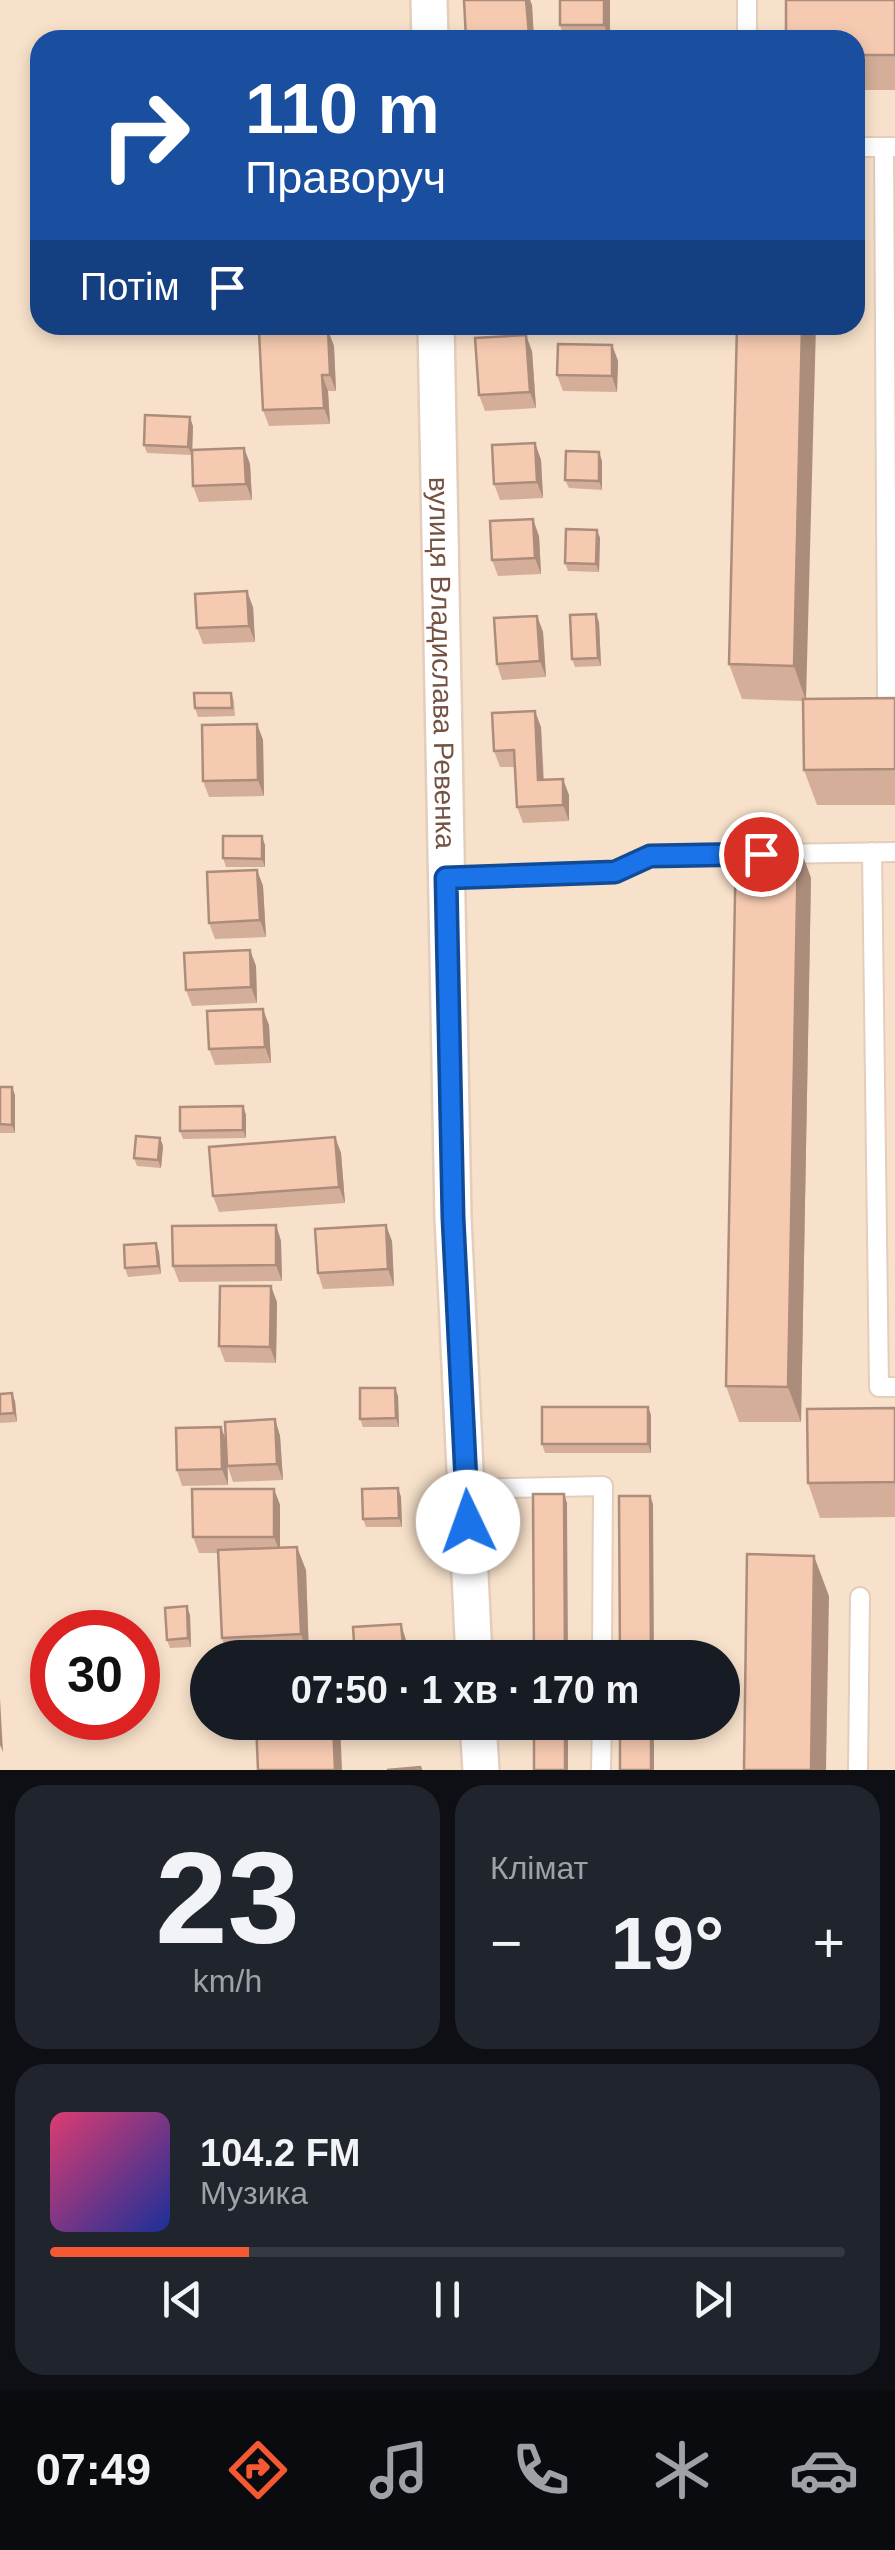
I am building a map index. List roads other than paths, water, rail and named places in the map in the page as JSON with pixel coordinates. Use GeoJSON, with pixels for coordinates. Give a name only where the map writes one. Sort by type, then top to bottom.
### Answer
{"type":"FeatureCollection","features":[{"type":"Feature","properties":{"kind":"street"},"geometry":{"type":"LineString","coordinates":[[429,0],[430,30]]}},
{"type":"Feature","properties":{"kind":"street","name":"вулиця Владислава Ревенка"},"geometry":{"type":"LineString","coordinates":[[436,335],[453,1218],[473,1640]]}},
{"type":"Feature","properties":{"kind":"street"},"geometry":{"type":"LineString","coordinates":[[479,1740],[481,1770]]}},
{"type":"Feature","properties":{"kind":"lane"},"geometry":{"type":"LineString","coordinates":[[747,0],[747,30]]}},
{"type":"Feature","properties":{"kind":"lane"},"geometry":{"type":"LineString","coordinates":[[890,147],[887,696],[895,696]]}},
{"type":"Feature","properties":{"kind":"lane"},"geometry":{"type":"LineString","coordinates":[[872,852],[879,1388],[895,1387]]}},
{"type":"Feature","properties":{"kind":"lane"},"geometry":{"type":"LineString","coordinates":[[446,878],[615,872],[650,856],[895,852]]}},
{"type":"Feature","properties":{"kind":"lane"},"geometry":{"type":"LineString","coordinates":[[466,1489],[602,1486],[602,1640]]}},
{"type":"Feature","properties":{"kind":"lane"},"geometry":{"type":"LineString","coordinates":[[858,1770],[860,1597]]}},
{"type":"Feature","properties":{"kind":"lane"},"geometry":{"type":"LineString","coordinates":[[601,1770],[602,1740]]}}]}
